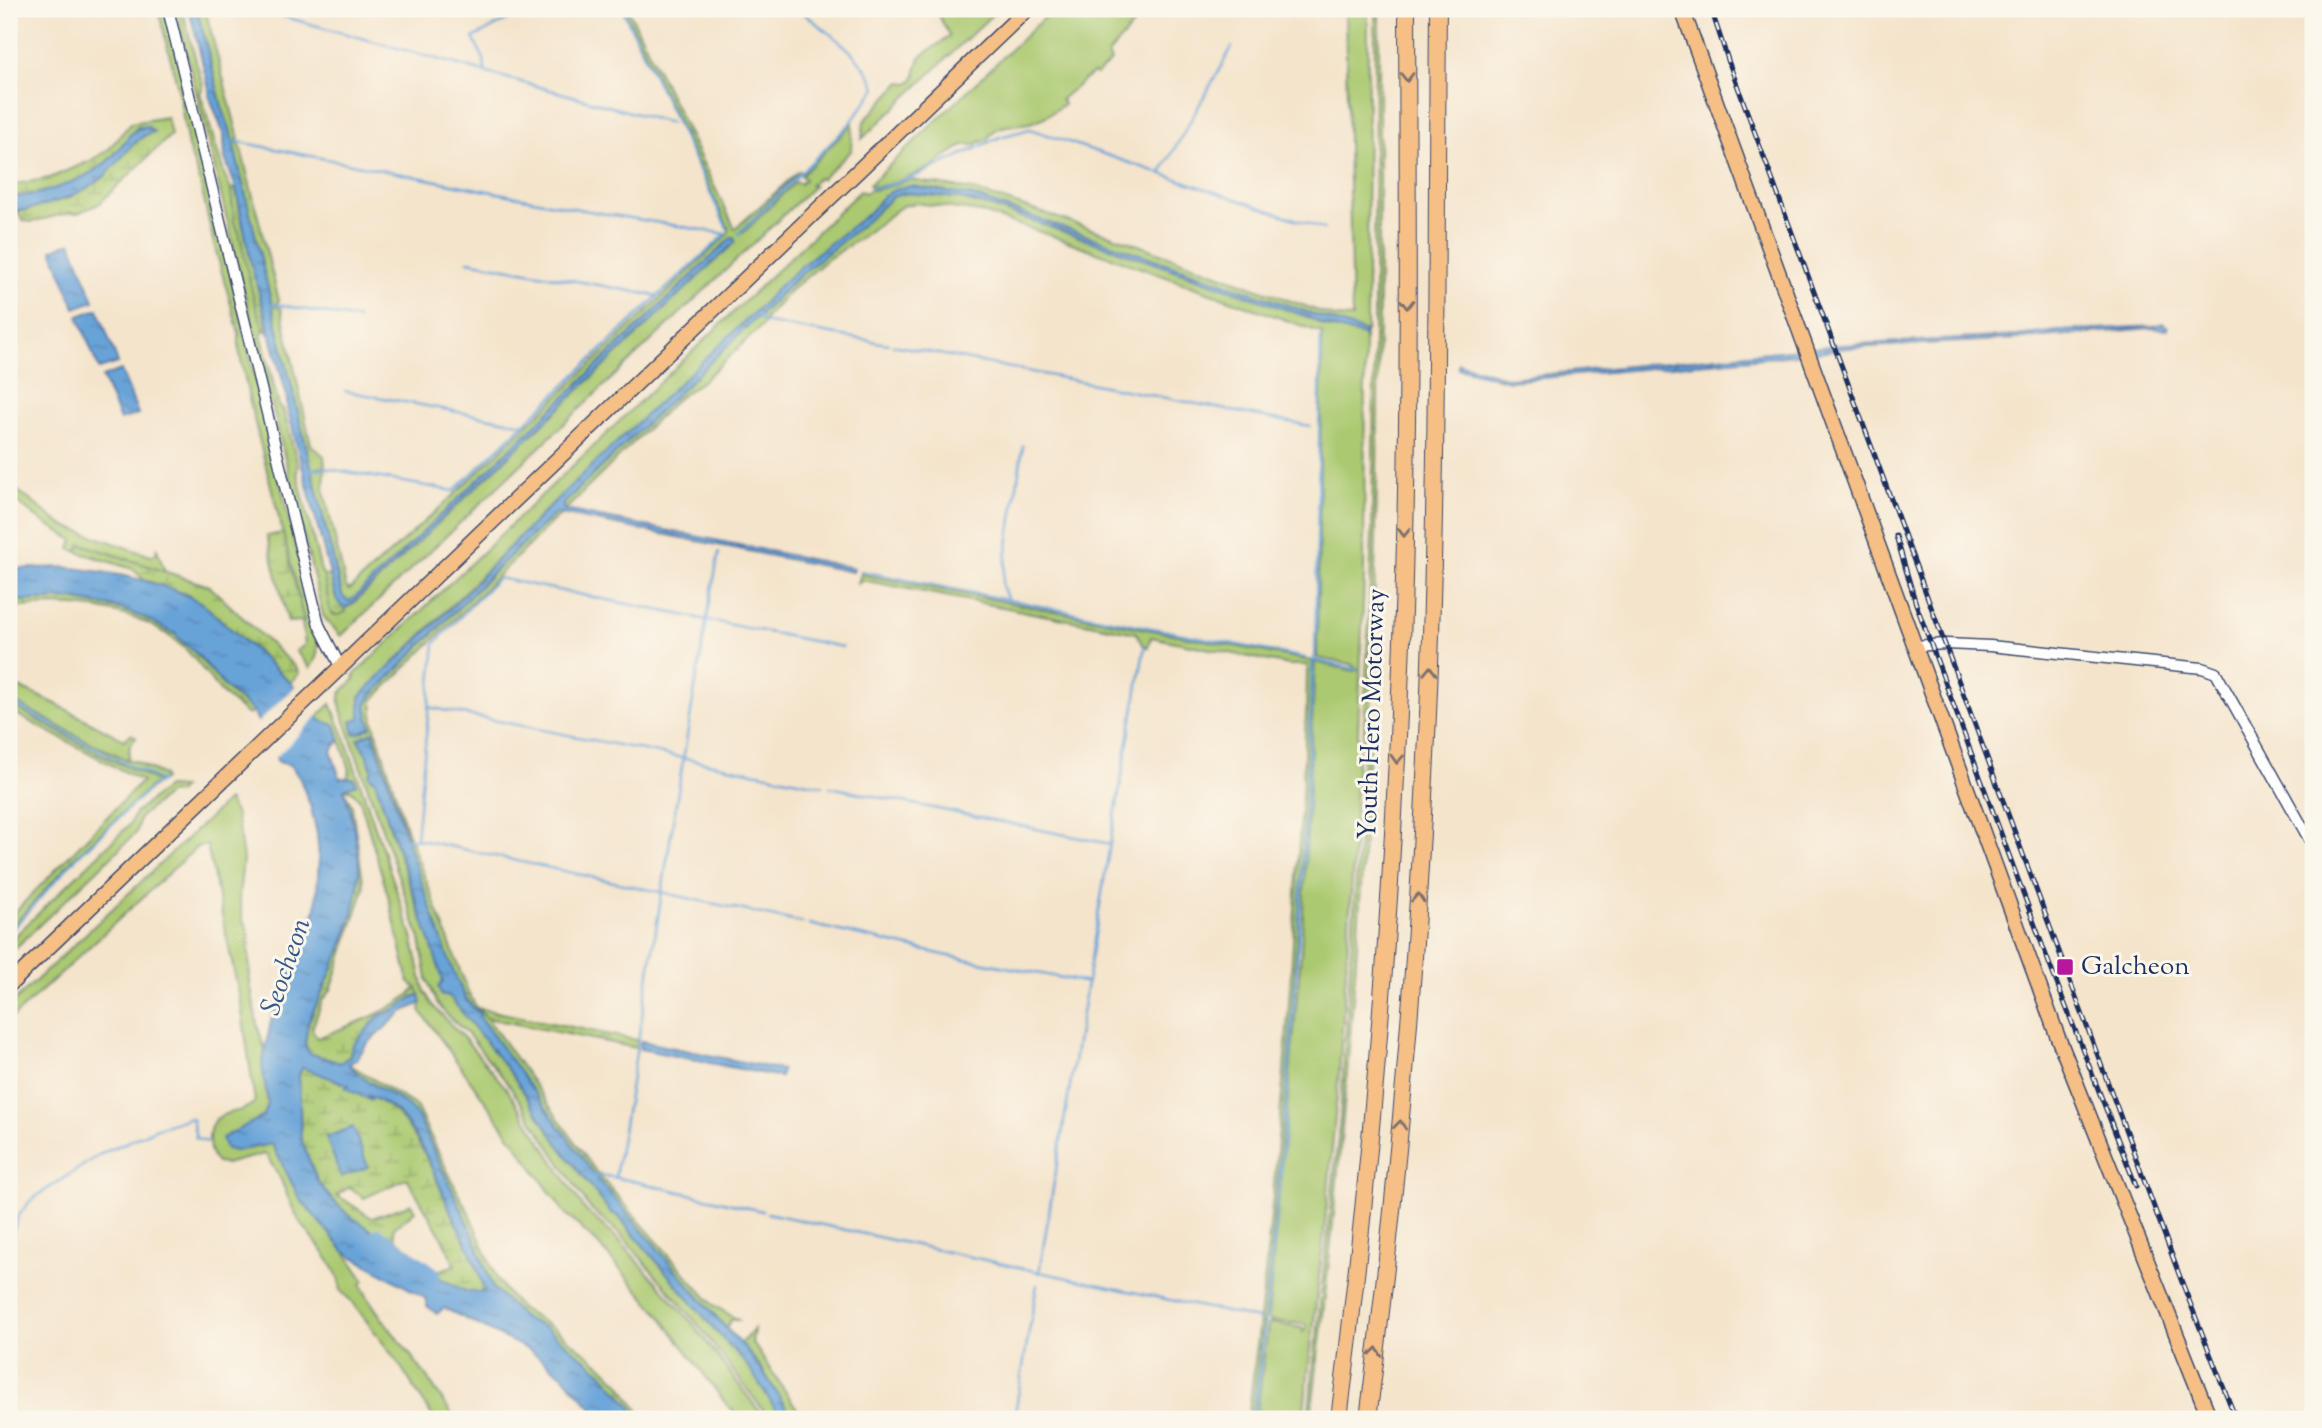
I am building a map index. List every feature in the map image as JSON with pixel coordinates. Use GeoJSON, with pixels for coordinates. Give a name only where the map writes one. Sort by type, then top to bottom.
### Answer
{"type":"FeatureCollection","features":[{"type":"Feature","properties":{"kind":"highway","name":"Youth Hero Motorway"},"geometry":{"type":"LineString","coordinates":[[1339,1419],[1374,1094],[1386,940],[1400,688],[1406,412],[1407,9]]}},
{"type":"Feature","properties":{"kind":"highway","name":"Youth Hero Motorway"},"geometry":{"type":"LineString","coordinates":[[1368,1419],[1403,1096],[1428,715],[1435,439],[1438,9]]}},
{"type":"Feature","properties":{"kind":"main road"},"geometry":{"type":"LineString","coordinates":[[9,985],[1027,9]]}},
{"type":"Feature","properties":{"kind":"main road"},"geometry":{"type":"LineString","coordinates":[[1682,9],[2057,1035],[2210,1419]]}},
{"type":"Feature","properties":{"kind":"street"},"geometry":{"type":"LineString","coordinates":[[168,9],[319,625],[341,668]]}},
{"type":"Feature","properties":{"kind":"street"},"geometry":{"type":"LineString","coordinates":[[1914,646],[1990,646],[2202,668],[2216,673],[2313,846]]}},
{"type":"Feature","properties":{"kind":"green space"},"geometry":{"type":"Polygon","coordinates":[[[158,9],[165,9],[317,635],[318,648],[310,668],[296,651],[305,645],[299,597],[250,403],[239,350],[239,333],[200,182],[188,147],[179,92],[158,9]]]}},
{"type":"Feature","properties":{"kind":"green space"},"geometry":{"type":"Polygon","coordinates":[[[176,9],[182,9],[203,87],[200,93],[231,189],[234,221],[264,331],[261,333],[279,407],[283,409],[298,465],[297,472],[330,610],[345,612],[345,608],[352,605],[735,242],[734,238],[731,238],[355,597],[350,601],[345,599],[342,595],[229,126],[197,9],[205,9],[239,139],[233,142],[240,145],[279,301],[273,306],[281,308],[311,445],[324,456],[325,466],[313,469],[325,469],[324,491],[346,587],[349,590],[456,493],[728,234],[729,229],[624,9],[628,9],[735,229],[800,170],[739,233],[743,233],[795,182],[800,184],[805,179],[801,176],[853,123],[851,151],[821,179],[818,178],[810,185],[814,186],[341,636],[323,616],[176,9]]]}},
{"type":"Feature","properties":{"kind":"green space"},"geometry":{"type":"Polygon","coordinates":[[[944,9],[998,9],[862,139],[864,121],[901,82],[909,83],[914,79],[920,57],[950,36],[937,13],[944,9]]]}},
{"type":"Feature","properties":{"kind":"green space"},"geometry":{"type":"Polygon","coordinates":[[[1053,9],[1147,9],[1108,54],[1111,61],[1061,99],[1064,104],[1052,113],[1034,122],[995,130],[988,139],[973,145],[964,145],[938,161],[938,164],[913,176],[882,186],[869,185],[1053,9]]]}},
{"type":"Feature","properties":{"kind":"green space"},"geometry":{"type":"Polygon","coordinates":[[[1345,9],[1368,9],[1365,332],[972,196],[911,186],[879,200],[871,212],[806,262],[558,498],[360,697],[360,719],[370,727],[366,706],[372,695],[549,517],[556,513],[563,514],[373,700],[373,721],[408,839],[373,732],[358,739],[367,755],[449,996],[513,1076],[558,1144],[611,1212],[618,1216],[738,1353],[782,1419],[770,1419],[692,1317],[622,1236],[589,1207],[510,1086],[467,1033],[437,1003],[427,979],[420,939],[341,710],[341,695],[355,679],[354,675],[860,191],[866,193],[911,180],[973,190],[1122,239],[1335,317],[1352,318],[1345,9]]]}},
{"type":"Feature","properties":{"kind":"green space"},"geometry":{"type":"Polygon","coordinates":[[[1375,9],[1379,9],[1379,323],[1369,734],[1343,1121],[1311,1419],[1308,1419],[1340,1118],[1360,825],[1372,536],[1375,9]]]}},
{"type":"Feature","properties":{"kind":"green space"},"geometry":{"type":"Polygon","coordinates":[[[167,117],[171,135],[99,204],[78,213],[32,222],[24,221],[19,215],[9,212],[9,208],[18,212],[68,198],[103,178],[138,138],[146,134],[139,126],[101,166],[62,186],[34,194],[9,196],[9,185],[50,178],[90,161],[108,150],[131,123],[167,117]]]}},
{"type":"Feature","properties":{"kind":"green space"},"geometry":{"type":"Polygon","coordinates":[[[236,188],[269,334],[255,303],[239,232],[234,221],[231,189],[236,188]]]}},
{"type":"Feature","properties":{"kind":"green space"},"geometry":{"type":"Polygon","coordinates":[[[915,193],[957,198],[996,208],[1308,317],[1325,326],[1365,336],[1364,577],[1353,864],[1339,1074],[1303,1419],[1256,1419],[1268,1326],[1270,1323],[1302,1328],[1303,1332],[1307,1328],[1305,1324],[1270,1321],[1268,1318],[1301,953],[1315,662],[1354,671],[1358,669],[1351,664],[1317,658],[1322,333],[980,212],[916,203],[902,206],[828,259],[791,290],[765,319],[764,324],[704,380],[678,398],[565,510],[563,508],[578,489],[727,343],[819,258],[868,220],[892,197],[915,193]]]}},
{"type":"Feature","properties":{"kind":"green space"},"geometry":{"type":"Polygon","coordinates":[[[9,484],[62,525],[151,556],[157,549],[165,572],[81,544],[78,552],[70,549],[73,540],[40,520],[9,496],[9,484]]]}},
{"type":"Feature","properties":{"kind":"green space"},"geometry":{"type":"Polygon","coordinates":[[[283,533],[304,621],[288,622],[267,536],[283,533]]]}},
{"type":"Feature","properties":{"kind":"green space"},"geometry":{"type":"Polygon","coordinates":[[[81,544],[209,586],[299,673],[291,683],[255,649],[188,595],[144,580],[133,569],[78,552],[81,544]]]}},
{"type":"Feature","properties":{"kind":"green space"},"geometry":{"type":"Polygon","coordinates":[[[330,574],[336,598],[346,612],[339,615],[330,611],[324,577],[330,574]]]}},
{"type":"Feature","properties":{"kind":"green space"},"geometry":{"type":"Polygon","coordinates":[[[861,574],[1312,661],[1290,1040],[1252,1419],[1248,1419],[1271,1216],[1288,1012],[1304,771],[1307,665],[1289,665],[1151,637],[1148,647],[1144,646],[1136,633],[862,580],[857,585],[861,574]]]}},
{"type":"Feature","properties":{"kind":"green space"},"geometry":{"type":"Polygon","coordinates":[[[72,599],[125,611],[163,626],[182,640],[227,689],[253,711],[248,715],[220,691],[182,646],[164,632],[144,622],[122,614],[77,606],[9,608],[9,601],[72,599]]]}},
{"type":"Feature","properties":{"kind":"green space"},"geometry":{"type":"Polygon","coordinates":[[[9,683],[124,740],[131,734],[136,737],[130,745],[128,760],[84,740],[9,699],[9,683]]]}},
{"type":"Feature","properties":{"kind":"green space"},"geometry":{"type":"Polygon","coordinates":[[[9,699],[84,740],[163,775],[164,779],[159,782],[96,752],[9,704],[9,699]]]}},
{"type":"Feature","properties":{"kind":"green space"},"geometry":{"type":"Polygon","coordinates":[[[9,704],[96,752],[159,782],[150,787],[74,858],[9,930],[9,918],[142,781],[23,718],[9,709],[9,704]]]}},
{"type":"Feature","properties":{"kind":"green space"},"geometry":{"type":"Polygon","coordinates":[[[331,704],[412,936],[424,990],[433,1006],[507,1089],[585,1210],[619,1240],[690,1320],[765,1419],[742,1419],[727,1405],[659,1314],[598,1244],[565,1213],[420,1010],[420,994],[409,982],[389,899],[360,800],[352,791],[344,789],[356,784],[354,778],[347,778],[350,770],[335,725],[321,722],[317,717],[331,704]]]}},
{"type":"Feature","properties":{"kind":"green space"},"geometry":{"type":"Polygon","coordinates":[[[167,787],[182,788],[178,793],[168,794],[140,817],[136,833],[9,954],[9,942],[130,824],[135,813],[167,787]]]}},
{"type":"Feature","properties":{"kind":"green space"},"geometry":{"type":"Polygon","coordinates":[[[344,789],[352,806],[364,888],[331,990],[322,1001],[312,1029],[317,1038],[395,1005],[417,988],[420,995],[379,1016],[353,1045],[349,1057],[340,1063],[309,1053],[305,1044],[308,1023],[323,990],[349,808],[344,789]]]}},
{"type":"Feature","properties":{"kind":"green space"},"geometry":{"type":"Polygon","coordinates":[[[228,800],[236,815],[243,858],[239,897],[243,920],[248,929],[250,982],[265,1051],[262,1066],[268,1103],[264,1116],[245,1127],[235,1151],[272,1144],[300,1199],[345,1252],[364,1280],[361,1285],[371,1303],[455,1419],[434,1419],[401,1367],[341,1291],[336,1272],[299,1220],[267,1156],[264,1154],[225,1164],[217,1163],[211,1153],[209,1139],[214,1121],[255,1102],[241,1004],[207,845],[198,846],[9,1021],[9,1006],[228,800]]]}},
{"type":"Feature","properties":{"kind":"green space"},"geometry":{"type":"Polygon","coordinates":[[[407,841],[411,841],[469,994],[479,1012],[469,1002],[448,960],[407,841]]]}},
{"type":"Feature","properties":{"kind":"green space"},"geometry":{"type":"Polygon","coordinates":[[[477,1008],[637,1040],[637,1048],[487,1018],[477,1008]]]}},
{"type":"Feature","properties":{"kind":"green space"},"geometry":{"type":"Polygon","coordinates":[[[479,1012],[487,1018],[597,1173],[712,1304],[738,1320],[731,1320],[726,1328],[596,1178],[479,1016],[479,1012]]]}},
{"type":"Feature","properties":{"kind":"green space"},"geometry":{"type":"Polygon","coordinates":[[[349,1064],[416,1106],[466,1206],[496,1277],[506,1292],[520,1308],[555,1329],[601,1365],[619,1383],[640,1413],[651,1419],[639,1419],[629,1404],[564,1344],[546,1328],[524,1318],[493,1288],[472,1232],[418,1117],[402,1102],[365,1079],[349,1064]]]}},
{"type":"Feature","properties":{"kind":"green space"},"geometry":{"type":"Polygon","coordinates":[[[303,1067],[350,1086],[370,1099],[366,1094],[386,1105],[406,1125],[422,1148],[474,1261],[484,1292],[467,1292],[431,1274],[347,1214],[329,1196],[317,1180],[301,1139],[299,1074],[303,1067]],[[407,1178],[364,1198],[350,1187],[337,1195],[372,1218],[411,1204],[415,1211],[394,1228],[395,1238],[437,1271],[455,1265],[407,1178]]]}},
{"type":"Feature","properties":{"kind":"green space"},"geometry":{"type":"Polygon","coordinates":[[[754,1329],[752,1342],[804,1419],[793,1419],[761,1367],[741,1343],[754,1329]]]}},
{"type":"Feature","properties":{"kind":"water"},"geometry":{"type":"Polygon","coordinates":[[[189,9],[197,9],[229,126],[345,599],[350,601],[355,597],[734,238],[735,242],[345,608],[336,598],[287,407],[287,396],[250,259],[236,188],[225,158],[224,135],[209,95],[189,9]]]}},
{"type":"Feature","properties":{"kind":"water"},"geometry":{"type":"Polygon","coordinates":[[[147,126],[154,132],[139,139],[108,173],[87,188],[64,199],[32,208],[9,208],[9,196],[48,191],[90,173],[111,158],[131,134],[147,126]]]}},
{"type":"Feature","properties":{"kind":"water"},"geometry":{"type":"Polygon","coordinates":[[[911,186],[972,196],[1365,332],[1365,336],[1325,326],[1308,317],[996,208],[957,198],[907,193],[892,197],[792,282],[760,318],[756,318],[563,504],[566,510],[854,568],[853,572],[556,513],[496,569],[372,695],[366,706],[371,727],[354,734],[351,721],[360,719],[360,697],[558,498],[806,262],[870,212],[883,196],[898,188],[911,186]]]}},
{"type":"Feature","properties":{"kind":"water"},"geometry":{"type":"Polygon","coordinates":[[[71,242],[94,301],[75,308],[52,250],[71,242]]]}},
{"type":"Feature","properties":{"kind":"water"},"geometry":{"type":"Polygon","coordinates":[[[98,309],[118,363],[99,369],[78,316],[98,309]]]}},
{"type":"Feature","properties":{"kind":"water"},"geometry":{"type":"Polygon","coordinates":[[[2163,323],[2168,329],[1847,348],[1509,381],[1458,368],[1458,363],[1509,378],[1840,345],[2016,336],[2153,326],[2163,323]]]}},
{"type":"Feature","properties":{"kind":"water"},"geometry":{"type":"Polygon","coordinates":[[[121,370],[138,414],[120,420],[102,377],[121,370]]]}},
{"type":"Feature","properties":{"kind":"water"},"geometry":{"type":"Polygon","coordinates":[[[63,567],[99,572],[135,578],[186,595],[202,603],[291,683],[321,721],[335,725],[340,740],[331,751],[340,778],[354,778],[357,784],[344,789],[357,844],[359,875],[347,931],[308,1023],[305,1044],[309,1053],[340,1063],[349,1057],[353,1045],[379,1016],[420,995],[422,1003],[402,1012],[349,1064],[365,1079],[402,1102],[418,1117],[472,1232],[493,1288],[524,1318],[546,1328],[601,1372],[639,1419],[602,1419],[562,1375],[531,1351],[444,1308],[437,1314],[427,1306],[425,1298],[345,1252],[300,1199],[272,1144],[235,1151],[226,1149],[222,1138],[264,1116],[268,1103],[262,1066],[272,1016],[316,908],[319,859],[311,808],[300,779],[291,765],[278,762],[253,711],[225,687],[199,656],[173,633],[145,618],[115,607],[72,599],[9,601],[9,569],[63,567]],[[303,1068],[299,1074],[301,1139],[317,1180],[347,1214],[406,1258],[467,1292],[484,1292],[471,1253],[414,1133],[396,1111],[367,1095],[372,1101],[345,1088],[349,1085],[303,1068]]]}},
{"type":"Feature","properties":{"kind":"water"},"geometry":{"type":"Polygon","coordinates":[[[373,732],[406,838],[466,1000],[479,1012],[479,1016],[597,1178],[754,1360],[793,1419],[782,1419],[745,1362],[618,1216],[611,1213],[558,1144],[513,1076],[449,996],[442,996],[438,987],[443,981],[435,956],[375,780],[369,774],[372,770],[367,755],[358,739],[373,732]]]}},
{"type":"Feature","properties":{"kind":"water"},"geometry":{"type":"Polygon","coordinates":[[[641,1041],[782,1070],[780,1077],[640,1049],[641,1041]]]}},
{"type":"Feature","properties":{"kind":"water"},"geometry":{"type":"Polygon","coordinates":[[[353,1127],[368,1167],[341,1177],[326,1137],[353,1127]]]}},
{"type":"Feature","properties":{"kind":"pier"},"geometry":{"type":"Polygon","coordinates":[[[297,685],[320,714],[273,760],[255,725],[297,685]]]}},
{"type":"Feature","properties":{"kind":"waterway"},"geometry":{"type":"LineString","coordinates":[[256,9],[670,123]]}},
{"type":"Feature","properties":{"kind":"waterway"},"geometry":{"type":"LineString","coordinates":[[485,71],[484,59],[473,38],[528,9]]}},
{"type":"Feature","properties":{"kind":"waterway"},"geometry":{"type":"LineString","coordinates":[[622,9],[727,228]]}},
{"type":"Feature","properties":{"kind":"waterway"},"geometry":{"type":"LineString","coordinates":[[739,234],[849,125],[876,88],[870,75],[853,53],[798,9]]}},
{"type":"Feature","properties":{"kind":"waterway"},"geometry":{"type":"LineString","coordinates":[[1161,173],[1232,47]]}},
{"type":"Feature","properties":{"kind":"waterway"},"geometry":{"type":"LineString","coordinates":[[871,188],[912,178],[1000,137],[1030,129],[1324,229]]}},
{"type":"Feature","properties":{"kind":"waterway"},"geometry":{"type":"LineString","coordinates":[[230,142],[594,212],[726,234]]}},
{"type":"Feature","properties":{"kind":"waterway"},"geometry":{"type":"LineString","coordinates":[[309,470],[325,468],[454,491],[726,234]]}},
{"type":"Feature","properties":{"kind":"waterway"},"geometry":{"type":"LineString","coordinates":[[468,261],[658,296]]}},
{"type":"Feature","properties":{"kind":"waterway"},"geometry":{"type":"LineString","coordinates":[[271,306],[275,304],[357,319]]}},
{"type":"Feature","properties":{"kind":"waterway"},"geometry":{"type":"LineString","coordinates":[[759,317],[763,322],[888,344]]}},
{"type":"Feature","properties":{"kind":"waterway"},"geometry":{"type":"LineString","coordinates":[[1254,1419],[1284,1135],[1304,850],[1315,655],[1321,338]]}},
{"type":"Feature","properties":{"kind":"waterway"},"geometry":{"type":"LineString","coordinates":[[893,345],[1310,426]]}},
{"type":"Feature","properties":{"kind":"waterway"},"geometry":{"type":"LineString","coordinates":[[345,391],[524,424]]}},
{"type":"Feature","properties":{"kind":"waterway"},"geometry":{"type":"LineString","coordinates":[[1007,598],[1002,585],[1023,446]]}},
{"type":"Feature","properties":{"kind":"waterway"},"geometry":{"type":"LineString","coordinates":[[615,1177],[719,552]]}},
{"type":"Feature","properties":{"kind":"waterway"},"geometry":{"type":"LineString","coordinates":[[861,571],[1305,658]]}},
{"type":"Feature","properties":{"kind":"waterway"},"geometry":{"type":"LineString","coordinates":[[416,839],[435,643],[498,578],[842,647]]}},
{"type":"Feature","properties":{"kind":"waterway"},"geometry":{"type":"LineString","coordinates":[[1039,1273],[1145,645]]}},
{"type":"Feature","properties":{"kind":"waterway"},"geometry":{"type":"LineString","coordinates":[[1313,660],[1356,669]]}},
{"type":"Feature","properties":{"kind":"waterway"},"geometry":{"type":"LineString","coordinates":[[9,701],[161,781],[77,857],[9,933]]}},
{"type":"Feature","properties":{"kind":"waterway"},"geometry":{"type":"LineString","coordinates":[[428,707],[823,786]]}},
{"type":"Feature","properties":{"kind":"waterway"},"geometry":{"type":"LineString","coordinates":[[830,787],[1110,844]]}},
{"type":"Feature","properties":{"kind":"waterway"},"geometry":{"type":"LineString","coordinates":[[406,840],[416,839],[803,923]]}},
{"type":"Feature","properties":{"kind":"waterway"},"geometry":{"type":"LineString","coordinates":[[809,924],[944,955],[1088,983]]}},
{"type":"Feature","properties":{"kind":"waterway"},"geometry":{"type":"LineString","coordinates":[[9,1244],[18,1216],[31,1200],[99,1155],[155,1129],[189,1118],[192,1119],[196,1138],[207,1142]]}},
{"type":"Feature","properties":{"kind":"waterway"},"geometry":{"type":"LineString","coordinates":[[595,1177],[601,1175],[633,1181],[762,1211]]}},
{"type":"Feature","properties":{"kind":"waterway"},"geometry":{"type":"LineString","coordinates":[[767,1213],[1258,1319]]}},
{"type":"Feature","properties":{"kind":"waterway","name":"Seocheon"},"geometry":{"type":"LineString","coordinates":[[378,1237],[432,1275]]}},
{"type":"Feature","properties":{"kind":"waterway"},"geometry":{"type":"LineString","coordinates":[[1014,1419],[1037,1285]]}},
{"type":"Feature","properties":{"kind":"railway"},"geometry":{"type":"LineString","coordinates":[[1711,9],[2183,1285],[2236,1419]]}},
{"type":"Feature","properties":{"kind":"railway"},"geometry":{"type":"LineString","coordinates":[[1896,536],[1916,604],[2052,971],[2136,1186]]}},
{"type":"Feature","properties":{"kind":"place","name":"Galcheon"},"geometry":{"type":"Point","coordinates":[2065,967]}}]}
